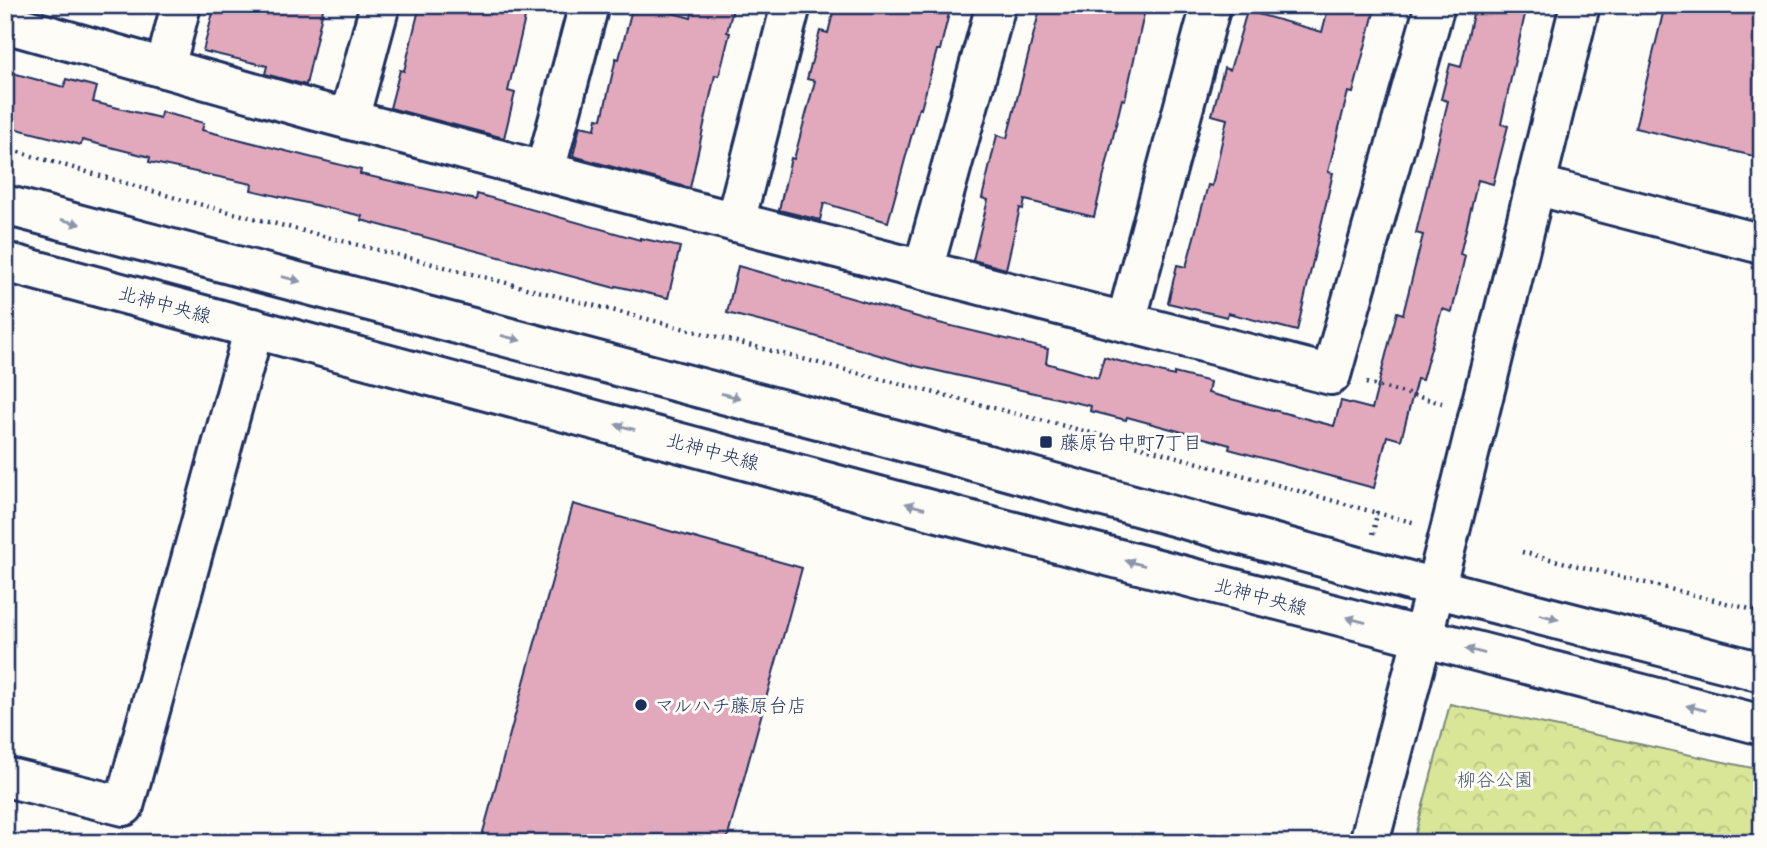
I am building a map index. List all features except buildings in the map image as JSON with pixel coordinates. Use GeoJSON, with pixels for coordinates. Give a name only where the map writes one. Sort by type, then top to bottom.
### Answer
{"type":"FeatureCollection","features":[{"type":"Feature","properties":{"kind":"street"},"geometry":{"type":"LineString","coordinates":[[165,68],[181,5]]}},
{"type":"Feature","properties":{"kind":"street"},"geometry":{"type":"LineString","coordinates":[[349,119],[380,5]]}},
{"type":"Feature","properties":{"kind":"street"},"geometry":{"type":"LineString","coordinates":[[545,171],[589,5]]}},
{"type":"Feature","properties":{"kind":"street"},"geometry":{"type":"LineString","coordinates":[[734,222],[792,5]]}},
{"type":"Feature","properties":{"kind":"street"},"geometry":{"type":"LineString","coordinates":[[923,270],[996,5]]}},
{"type":"Feature","properties":{"kind":"street"},"geometry":{"type":"LineString","coordinates":[[1126,322],[1211,5]]}},
{"type":"Feature","properties":{"kind":"street"},"geometry":{"type":"LineString","coordinates":[[5,23],[734,222],[1331,375],[1435,5]]}},
{"type":"Feature","properties":{"kind":"street"},"geometry":{"type":"LineString","coordinates":[[1369,843],[1436,588],[1580,5]]}},
{"type":"Feature","properties":{"kind":"street"},"geometry":{"type":"LineString","coordinates":[[1535,185],[1762,244]]}},
{"type":"Feature","properties":{"kind":"street"},"geometry":{"type":"LineString","coordinates":[[5,205],[875,434],[1436,588],[1762,672]]}},
{"type":"Feature","properties":{"kind":"street","name":"北神中央線"},"geometry":{"type":"LineString","coordinates":[[5,262],[958,517],[1762,725]]}},
{"type":"Feature","properties":{"kind":"street"},"geometry":{"type":"LineString","coordinates":[[5,777],[124,806],[254,328]]}},
{"type":"Feature","properties":{"kind":"path"},"geometry":{"type":"LineString","coordinates":[[5,148],[183,200],[1099,435],[1422,524]]}},
{"type":"Feature","properties":{"kind":"path"},"geometry":{"type":"LineString","coordinates":[[1331,375],[1455,406]]}},
{"type":"Feature","properties":{"kind":"path"},"geometry":{"type":"LineString","coordinates":[[1372,539],[1377,513]]}},
{"type":"Feature","properties":{"kind":"path"},"geometry":{"type":"LineString","coordinates":[[1522,552],[1762,612]]}},
{"type":"Feature","properties":{"kind":"green space","name":"柳谷公園"},"geometry":{"type":"Polygon","coordinates":[[[1450,704],[1762,770],[1762,843],[1413,843],[1450,704]]]}},
{"type":"Feature","properties":{"kind":"place","name":"藤原台中町7丁目"},"geometry":{"type":"Point","coordinates":[1046,442]}},
{"type":"Feature","properties":{"kind":"place","name":"マルハチ藤原台店"},"geometry":{"type":"Point","coordinates":[641,705]}}]}
